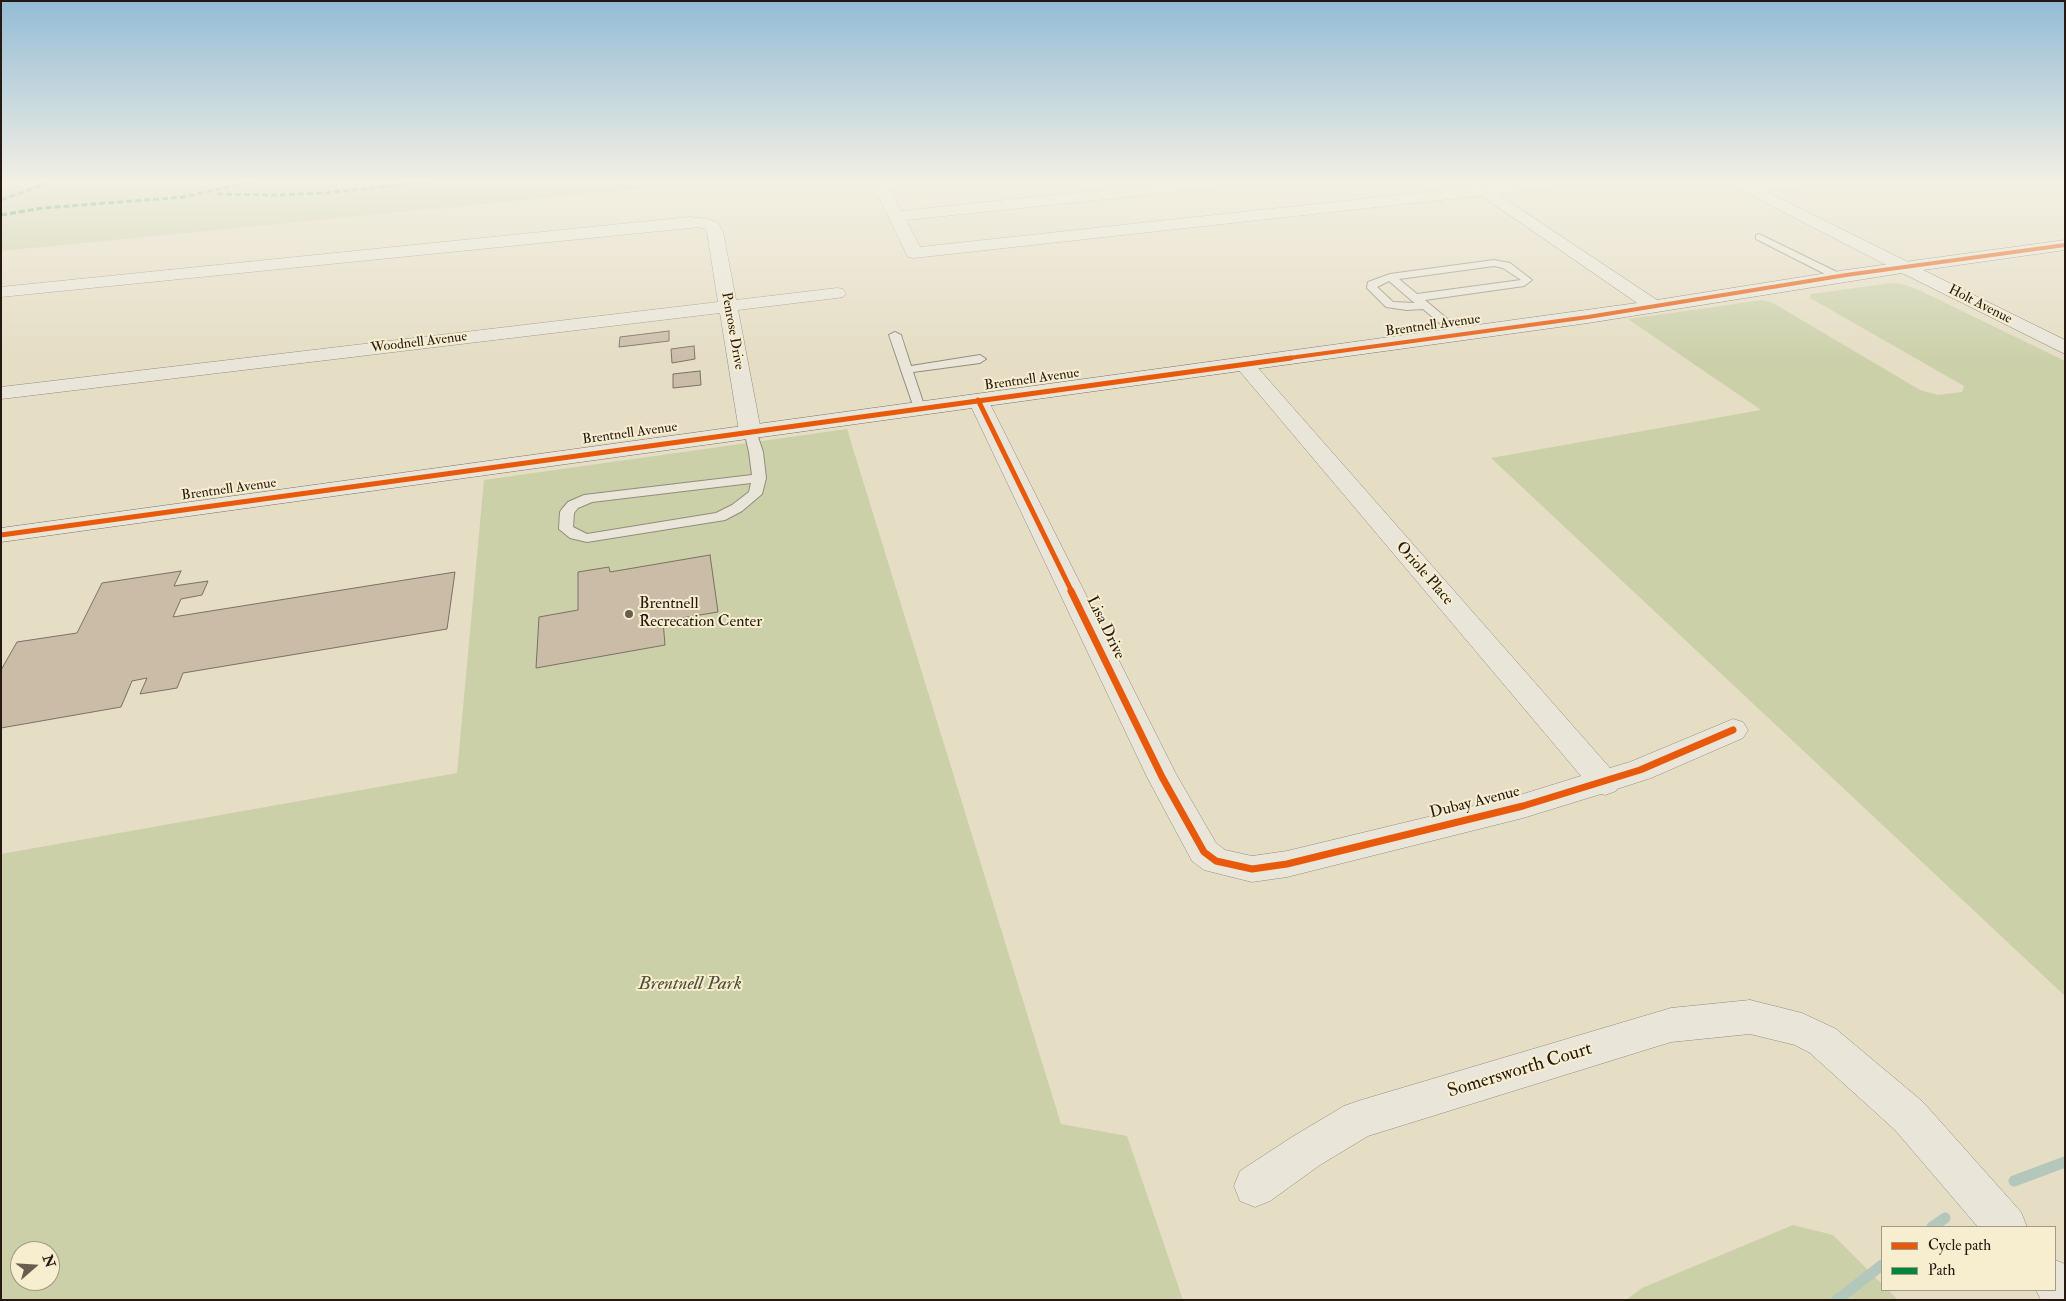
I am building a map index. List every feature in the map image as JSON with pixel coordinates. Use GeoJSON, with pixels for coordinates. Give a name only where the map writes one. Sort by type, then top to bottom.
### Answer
{"type":"FeatureCollection","features":[{"type":"Feature","properties":{"kind":"street","name":"Penrose Drive"},"geometry":{"type":"LineString","coordinates":[[1,292],[495,242]]}},
{"type":"Feature","properties":{"kind":"street","name":"Penrose Drive"},"geometry":{"type":"LineString","coordinates":[[717,242],[750,430]]}},
{"type":"Feature","properties":{"kind":"street"},"geometry":{"type":"LineString","coordinates":[[909,242],[914,254],[1025,242]]}},
{"type":"Feature","properties":{"kind":"street"},"geometry":{"type":"LineString","coordinates":[[1559,242],[1653,306]]}},
{"type":"Feature","properties":{"kind":"street","name":"Holt Avenue"},"geometry":{"type":"LineString","coordinates":[[1854,242],[2065,348]]}},
{"type":"Feature","properties":{"kind":"street","name":"Brentnell Avenue"},"geometry":{"type":"LineString","coordinates":[[1,534],[750,430],[1460,335],[1588,317],[1837,276],[2065,245]]}},
{"type":"Feature","properties":{"kind":"street","name":"Woodnell Avenue"},"geometry":{"type":"LineString","coordinates":[[1,393],[838,293]]}},
{"type":"Feature","properties":{"kind":"street","name":"Oriole Place"},"geometry":{"type":"LineString","coordinates":[[1244,364],[1605,783]]}},
{"type":"Feature","properties":{"kind":"street","name":"Lisa Drive"},"geometry":{"type":"LineString","coordinates":[[978,400],[1162,777],[1204,852],[1216,861]]}},
{"type":"Feature","properties":{"kind":"street","name":"Dubay Avenue"},"geometry":{"type":"LineString","coordinates":[[1216,861],[1252,869],[1287,864],[1523,806],[1605,783],[1732,730]]}},
{"type":"Feature","properties":{"kind":"street","name":"Somersworth Court"},"geometry":{"type":"LineString","coordinates":[[1255,1186],[1306,1151],[1358,1120],[1671,1025],[1750,1017],[1802,1030],[1823,1041],[1909,1116],[2005,1226]]}},
{"type":"Feature","properties":{"kind":"street"},"geometry":{"type":"LineString","coordinates":[[2056,1283],[2065,1294]]}},
{"type":"Feature","properties":{"kind":"lane"},"geometry":{"type":"LineString","coordinates":[[1768,242],[1837,276]]}},
{"type":"Feature","properties":{"kind":"lane"},"geometry":{"type":"LineString","coordinates":[[1415,298],[1524,283],[1527,280],[1506,265],[1494,263],[1390,277],[1372,284],[1372,288],[1390,305],[1407,307],[1425,305]]}},
{"type":"Feature","properties":{"kind":"lane"},"geometry":{"type":"LineString","coordinates":[[1390,277],[1460,335]]}},
{"type":"Feature","properties":{"kind":"lane"},"geometry":{"type":"LineString","coordinates":[[895,335],[919,408]]}},
{"type":"Feature","properties":{"kind":"lane"},"geometry":{"type":"LineString","coordinates":[[906,370],[980,359]]}},
{"type":"Feature","properties":{"kind":"lane"},"geometry":{"type":"LineString","coordinates":[[750,430],[756,452],[759,478],[755,494],[737,508],[720,517],[587,538],[566,529],[567,512],[573,505],[589,498],[759,478]]}},
{"type":"Feature","properties":{"kind":"green space"},"geometry":{"type":"Polygon","coordinates":[[[1,242],[97,242],[1,251],[1,242]]]}},
{"type":"Feature","properties":{"kind":"green space"},"geometry":{"type":"Polygon","coordinates":[[[1891,283],[1902,284],[1919,290],[2065,361],[2065,996],[1491,458],[1761,410],[1628,319],[1763,300],[1773,303],[1920,390],[1938,395],[1962,392],[1964,386],[1810,298],[1811,294],[1891,283]]]}},
{"type":"Feature","properties":{"kind":"green space","name":"Brentnell Park"},"geometry":{"type":"Polygon","coordinates":[[[847,429],[1061,1124],[1127,1136],[1183,1300],[1,1300],[1,854],[457,773],[484,480],[847,429]]]}},
{"type":"Feature","properties":{"kind":"green space"},"geometry":{"type":"Polygon","coordinates":[[[1793,1225],[1833,1235],[1881,1283],[1881,1291],[1889,1291],[1898,1300],[1626,1300],[1642,1288],[1793,1225]]]}},
{"type":"Feature","properties":{"kind":"building"},"geometry":{"type":"Polygon","coordinates":[[[669,331],[669,341],[619,347],[620,337],[669,331]]]}},
{"type":"Feature","properties":{"kind":"building"},"geometry":{"type":"Polygon","coordinates":[[[694,346],[695,359],[672,363],[671,349],[694,346]]]}},
{"type":"Feature","properties":{"kind":"building"},"geometry":{"type":"Polygon","coordinates":[[[700,371],[701,385],[673,388],[673,374],[700,371]]]}},
{"type":"Feature","properties":{"kind":"building","name":"Brentnell Recrecation Center"},"geometry":{"type":"Polygon","coordinates":[[[710,555],[718,612],[663,621],[665,645],[536,668],[539,617],[578,610],[578,572],[609,567],[610,572],[710,555]]]}},
{"type":"Feature","properties":{"kind":"building"},"geometry":{"type":"Polygon","coordinates":[[[181,571],[174,586],[208,581],[202,595],[181,599],[173,617],[455,572],[447,629],[183,673],[177,688],[140,694],[147,678],[132,681],[121,707],[1,728],[1,670],[17,642],[77,633],[102,583],[181,571]]]}},
{"type":"Feature","properties":{"kind":"waterway"},"geometry":{"type":"LineString","coordinates":[[2014,1181],[2065,1162]]}},
{"type":"Feature","properties":{"kind":"waterway"},"geometry":{"type":"LineString","coordinates":[[1933,1226],[1945,1218]]}},
{"type":"Feature","properties":{"kind":"waterway"},"geometry":{"type":"LineString","coordinates":[[1837,1300],[1881,1266]]}},
{"type":"Feature","properties":{"kind":"cycle path"},"geometry":{"type":"LineString","coordinates":[[1,535],[1588,317],[1846,275],[2065,245]]}},
{"type":"Feature","properties":{"kind":"cycle path"},"geometry":{"type":"LineString","coordinates":[[978,400],[1162,777],[1204,852],[1216,861],[1252,869],[1287,864],[1523,806],[1640,770],[1733,730]]}},
{"type":"Feature","properties":{"kind":"place","name":"Brentnell Recrecation Center"},"geometry":{"type":"Point","coordinates":[629,614]}}]}
